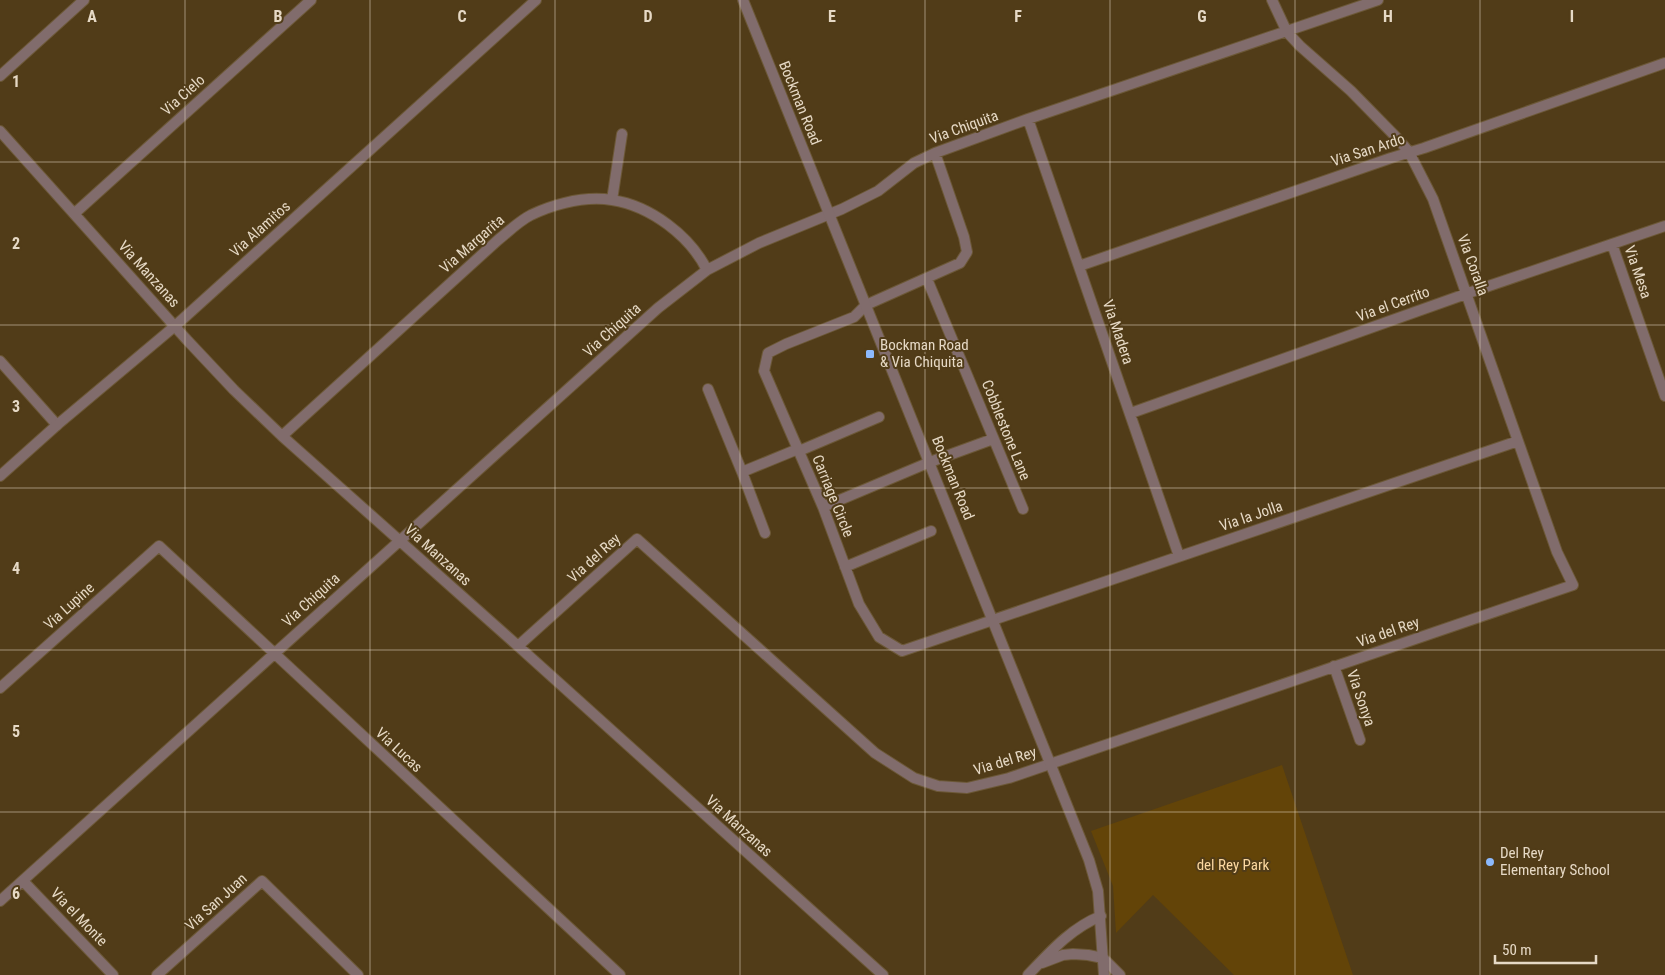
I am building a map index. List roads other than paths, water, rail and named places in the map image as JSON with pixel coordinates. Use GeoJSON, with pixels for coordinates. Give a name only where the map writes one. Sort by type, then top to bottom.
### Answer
{"type":"FeatureCollection","features":[{"type":"Feature","properties":{"kind":"street"},"geometry":{"type":"LineString","coordinates":[[0,76],[84,0]]}},
{"type":"Feature","properties":{"kind":"street","name":"Via Cielo"},"geometry":{"type":"LineString","coordinates":[[75,213],[311,0]]}},
{"type":"Feature","properties":{"kind":"street","name":"Via Alamitos"},"geometry":{"type":"LineString","coordinates":[[0,476],[57,425],[175,326],[536,0]]}},
{"type":"Feature","properties":{"kind":"street","name":"Bockman Road"},"geometry":{"type":"LineString","coordinates":[[743,0],[1089,860],[1098,890],[1104,975]]}},
{"type":"Feature","properties":{"kind":"street","name":"Via Coralla"},"geometry":{"type":"LineString","coordinates":[[1272,0],[1287,32],[1351,91],[1409,152],[1433,199],[1557,552],[1573,584]]}},
{"type":"Feature","properties":{"kind":"street","name":"Via Chiquita"},"geometry":{"type":"LineString","coordinates":[[0,901],[658,308],[708,270],[759,243],[829,215],[878,191],[914,163],[935,153],[1028,119],[1378,0]]}},
{"type":"Feature","properties":{"kind":"street","name":"Via San Ardo"},"geometry":{"type":"LineString","coordinates":[[1079,266],[1665,63]]}},
{"type":"Feature","properties":{"kind":"street","name":"Via Madera"},"geometry":{"type":"LineString","coordinates":[[1028,119],[1179,556]]}},
{"type":"Feature","properties":{"kind":"street","name":"Via Manzanas"},"geometry":{"type":"LineString","coordinates":[[0,130],[175,326],[234,390],[282,436],[883,975]]}},
{"type":"Feature","properties":{"kind":"street"},"geometry":{"type":"LineString","coordinates":[[612,200],[622,134]]}},
{"type":"Feature","properties":{"kind":"street"},"geometry":{"type":"LineString","coordinates":[[866,304],[960,263],[966,252],[964,237],[935,153]]}},
{"type":"Feature","properties":{"kind":"street","name":"Via Margarita"},"geometry":{"type":"LineString","coordinates":[[282,436],[498,240],[530,216],[574,200],[612,200],[640,208],[672,228],[700,257],[708,270]]}},
{"type":"Feature","properties":{"kind":"street","name":"Via el Cerrito"},"geometry":{"type":"LineString","coordinates":[[1131,413],[1665,226]]}},
{"type":"Feature","properties":{"kind":"street","name":"Via Mesa"},"geometry":{"type":"LineString","coordinates":[[1612,244],[1664,392]]}},
{"type":"Feature","properties":{"kind":"street","name":"Cobblestone Lane"},"geometry":{"type":"LineString","coordinates":[[927,279],[1023,509]]}},
{"type":"Feature","properties":{"kind":"street","name":"Carriage Circle"},"geometry":{"type":"LineString","coordinates":[[866,304],[854,317],[786,344],[768,354],[764,372],[823,508],[859,604],[879,637],[902,651],[993,620]]}},
{"type":"Feature","properties":{"kind":"street"},"geometry":{"type":"LineString","coordinates":[[0,361],[57,425]]}},
{"type":"Feature","properties":{"kind":"street"},"geometry":{"type":"LineString","coordinates":[[708,390],[765,533]]}},
{"type":"Feature","properties":{"kind":"street"},"geometry":{"type":"LineString","coordinates":[[742,472],[879,416]]}},
{"type":"Feature","properties":{"kind":"street"},"geometry":{"type":"LineString","coordinates":[[823,508],[930,462],[993,439]]}},
{"type":"Feature","properties":{"kind":"street","name":"Via la Jolla"},"geometry":{"type":"LineString","coordinates":[[993,620],[1518,440]]}},
{"type":"Feature","properties":{"kind":"street"},"geometry":{"type":"LineString","coordinates":[[845,568],[931,531]]}},
{"type":"Feature","properties":{"kind":"street","name":"Via del Rey"},"geometry":{"type":"LineString","coordinates":[[518,646],[637,539],[875,753],[914,778],[938,786],[967,788],[1009,778],[1573,584]]}},
{"type":"Feature","properties":{"kind":"street","name":"Via Lucas"},"geometry":{"type":"LineString","coordinates":[[159,546],[620,975]]}},
{"type":"Feature","properties":{"kind":"street","name":"Via Lupine"},"geometry":{"type":"LineString","coordinates":[[0,688],[159,546]]}},
{"type":"Feature","properties":{"kind":"street","name":"Via Sonya"},"geometry":{"type":"LineString","coordinates":[[1334,666],[1360,740]]}},
{"type":"Feature","properties":{"kind":"street","name":"Via el Monte"},"geometry":{"type":"LineString","coordinates":[[23,881],[113,975]]}},
{"type":"Feature","properties":{"kind":"street","name":"Via San Juan"},"geometry":{"type":"LineString","coordinates":[[157,975],[262,881],[358,975]]}},
{"type":"Feature","properties":{"kind":"street"},"geometry":{"type":"LineString","coordinates":[[1028,975],[1070,933],[1086,922],[1101,916]]}},
{"type":"Feature","properties":{"kind":"street"},"geometry":{"type":"LineString","coordinates":[[1039,964],[1063,955],[1073,954],[1103,958],[1120,975]]}},
{"type":"Feature","properties":{"kind":"place","name":"Bockman Road & Via Chiquita"},"geometry":{"type":"Point","coordinates":[870,354]}},
{"type":"Feature","properties":{"kind":"place","name":"Del Rey Elementary School"},"geometry":{"type":"Point","coordinates":[1490,862]}},
{"type":"Feature","properties":{"kind":"park label","name":"del Rey Park"},"geometry":{"type":"Point","coordinates":[1233,865]}}]}
